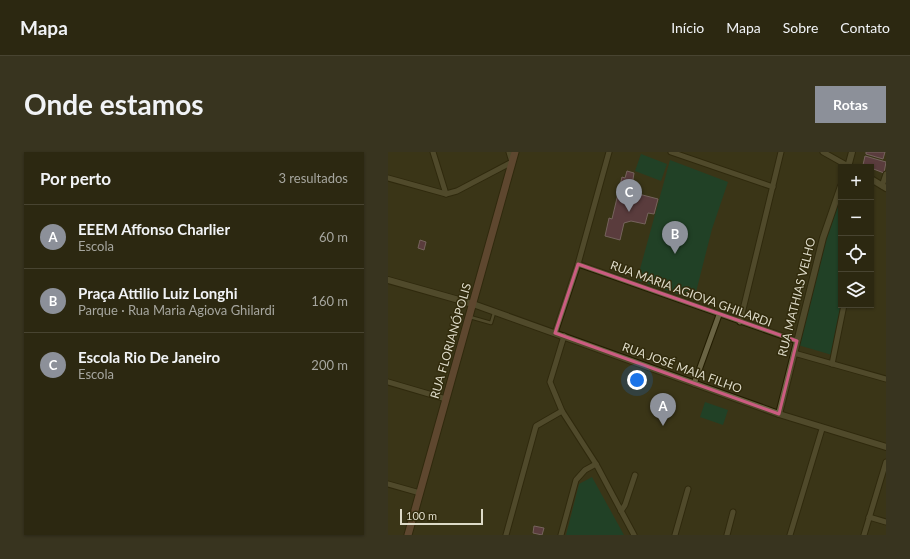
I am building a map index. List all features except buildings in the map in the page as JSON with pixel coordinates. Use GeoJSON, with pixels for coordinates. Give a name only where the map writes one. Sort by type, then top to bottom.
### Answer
{"type":"FeatureCollection","features":[{"type":"Feature","properties":{"kind":"main road","name":"RUA FLORIANÓPOLIS"},"geometry":{"type":"LineString","coordinates":[[408,535],[515,152]]}},
{"type":"Feature","properties":{"kind":"street"},"geometry":{"type":"LineString","coordinates":[[433,152],[446,194]]}},
{"type":"Feature","properties":{"kind":"street"},"geometry":{"type":"LineString","coordinates":[[388,178],[446,194],[457,191],[512,162],[508,152]]}},
{"type":"Feature","properties":{"kind":"street"},"geometry":{"type":"LineString","coordinates":[[555,332],[578,264],[610,152]]}},
{"type":"Feature","properties":{"kind":"street"},"geometry":{"type":"LineString","coordinates":[[671,152],[773,187]]}},
{"type":"Feature","properties":{"kind":"street"},"geometry":{"type":"LineString","coordinates":[[740,322],[781,152]]}},
{"type":"Feature","properties":{"kind":"street"},"geometry":{"type":"LineString","coordinates":[[823,152],[843,164]]}},
{"type":"Feature","properties":{"kind":"street"},"geometry":{"type":"LineString","coordinates":[[849,164],[852,152]]}},
{"type":"Feature","properties":{"kind":"street"},"geometry":{"type":"LineString","coordinates":[[874,181],[884,187],[886,174]]}},
{"type":"Feature","properties":{"kind":"street","name":"RUA MATHIAS VELHO"},"geometry":{"type":"LineString","coordinates":[[779,414],[796,341],[823,238],[838,195]]}},
{"type":"Feature","properties":{"kind":"street","name":"RUA MARIA AGIOVA GHILARDI"},"geometry":{"type":"LineString","coordinates":[[578,264],[796,341]]}},
{"type":"Feature","properties":{"kind":"street","name":"RUA JOSÉ MAIA FILHO"},"geometry":{"type":"LineString","coordinates":[[388,280],[473,304],[555,332],[694,384],[822,429],[886,447]]}},
{"type":"Feature","properties":{"kind":"street"},"geometry":{"type":"LineString","coordinates":[[832,364],[843,308]]}},
{"type":"Feature","properties":{"kind":"street"},"geometry":{"type":"LineString","coordinates":[[694,384],[719,315]]}},
{"type":"Feature","properties":{"kind":"street"},"geometry":{"type":"LineString","coordinates":[[564,336],[550,382],[562,411],[596,464],[634,535]]}},
{"type":"Feature","properties":{"kind":"street"},"geometry":{"type":"LineString","coordinates":[[794,353],[886,378]]}},
{"type":"Feature","properties":{"kind":"street"},"geometry":{"type":"LineString","coordinates":[[388,382],[446,399]]}},
{"type":"Feature","properties":{"kind":"street"},"geometry":{"type":"LineString","coordinates":[[506,535],[536,426],[562,411]]}},
{"type":"Feature","properties":{"kind":"street"},"geometry":{"type":"LineString","coordinates":[[790,535],[822,429]]}},
{"type":"Feature","properties":{"kind":"street"},"geometry":{"type":"LineString","coordinates":[[864,535],[886,462]]}},
{"type":"Feature","properties":{"kind":"street"},"geometry":{"type":"LineString","coordinates":[[561,535],[576,480],[585,470],[596,464]]}},
{"type":"Feature","properties":{"kind":"street"},"geometry":{"type":"LineString","coordinates":[[621,511],[625,505],[636,475]]}},
{"type":"Feature","properties":{"kind":"street"},"geometry":{"type":"LineString","coordinates":[[388,484],[420,493]]}},
{"type":"Feature","properties":{"kind":"street"},"geometry":{"type":"LineString","coordinates":[[674,535],[688,489]]}},
{"type":"Feature","properties":{"kind":"street"},"geometry":{"type":"LineString","coordinates":[[727,535],[733,512]]}},
{"type":"Feature","properties":{"kind":"street"},"geometry":{"type":"LineString","coordinates":[[869,517],[886,522]]}},
{"type":"Feature","properties":{"kind":"lane"},"geometry":{"type":"LineString","coordinates":[[469,316],[491,323],[494,312]]}},
{"type":"Feature","properties":{"kind":"highlighted area"},"geometry":{"type":"Polygon","coordinates":[[[578,264],[797,341],[779,414],[555,333],[578,264]]]}},
{"type":"Feature","properties":{"kind":"green space"},"geometry":{"type":"Polygon","coordinates":[[[641,154],[667,164],[661,181],[635,171],[641,154]]]}},
{"type":"Feature","properties":{"kind":"green space"},"geometry":{"type":"Polygon","coordinates":[[[670,160],[728,182],[712,229],[694,300],[637,280],[670,160]]]}},
{"type":"Feature","properties":{"kind":"green space"},"geometry":{"type":"Polygon","coordinates":[[[838,196],[838,308],[841,308],[832,355],[798,345],[824,239],[838,196]]]}},
{"type":"Feature","properties":{"kind":"green space"},"geometry":{"type":"Polygon","coordinates":[[[705,402],[728,410],[723,425],[700,417],[705,402]]]}},
{"type":"Feature","properties":{"kind":"green space"},"geometry":{"type":"Polygon","coordinates":[[[592,477],[624,535],[566,535],[579,484],[592,477]]]}},
{"type":"Feature","properties":{"kind":"place","name":"Escola Rio De Janeiro"},"geometry":{"type":"Point","coordinates":[629,212]}},
{"type":"Feature","properties":{"kind":"place","name":"Praça Attilio Luiz Longhi"},"geometry":{"type":"Point","coordinates":[675,254]}},
{"type":"Feature","properties":{"kind":"place","name":"EEEM Affonso Charlier"},"geometry":{"type":"Point","coordinates":[663,426]}}]}
